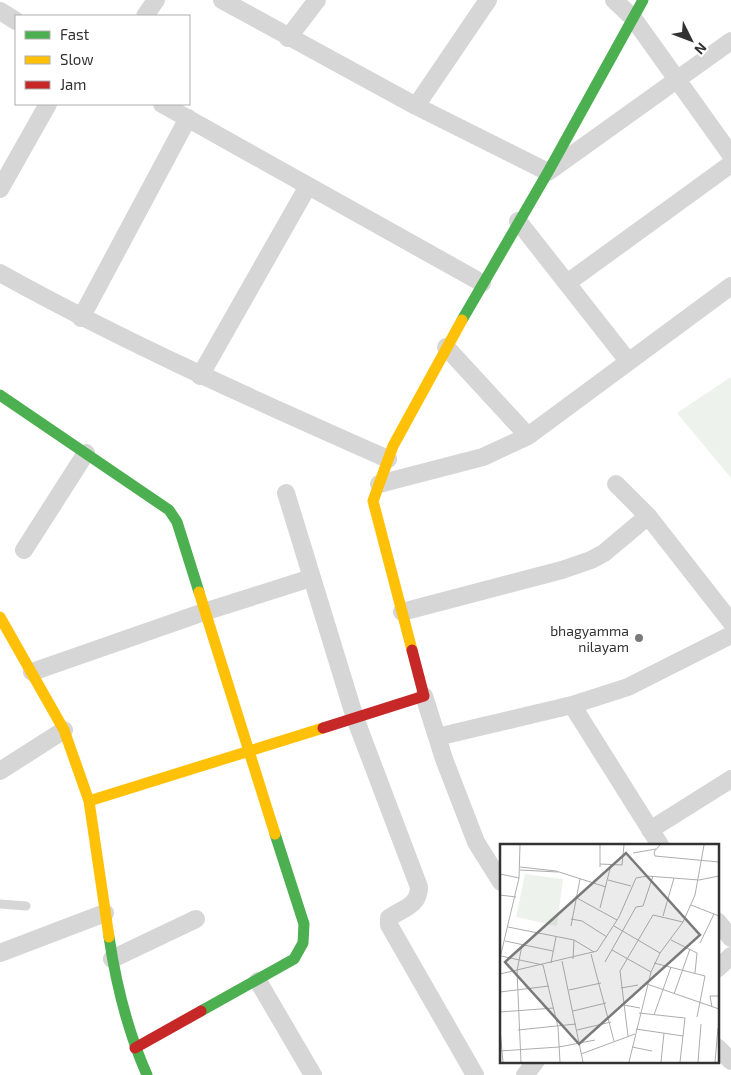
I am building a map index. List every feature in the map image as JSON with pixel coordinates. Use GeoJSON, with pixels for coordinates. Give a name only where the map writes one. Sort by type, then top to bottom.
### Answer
{"type":"FeatureCollection","features":[{"type":"Feature","properties":{"kind":"street"},"geometry":{"type":"LineString","coordinates":[[147,15],[156,0]]}},
{"type":"Feature","properties":{"kind":"street"},"geometry":{"type":"LineString","coordinates":[[222,0],[288,38],[416,106],[548,172]]}},
{"type":"Feature","properties":{"kind":"street"},"geometry":{"type":"LineString","coordinates":[[288,38],[317,0]]}},
{"type":"Feature","properties":{"kind":"street"},"geometry":{"type":"LineString","coordinates":[[416,106],[488,0]]}},
{"type":"Feature","properties":{"kind":"street"},"geometry":{"type":"LineString","coordinates":[[614,0],[634,18],[731,155]]}},
{"type":"Feature","properties":{"kind":"street"},"geometry":{"type":"LineString","coordinates":[[500,880],[476,842],[424,696],[373,501],[393,446],[446,347],[548,172],[643,0]]}},
{"type":"Feature","properties":{"kind":"street"},"geometry":{"type":"LineString","coordinates":[[0,11],[15,19]]}},
{"type":"Feature","properties":{"kind":"street"},"geometry":{"type":"LineString","coordinates":[[548,172],[731,40]]}},
{"type":"Feature","properties":{"kind":"street"},"geometry":{"type":"LineString","coordinates":[[0,188],[47,105]]}},
{"type":"Feature","properties":{"kind":"street"},"geometry":{"type":"LineString","coordinates":[[164,105],[482,283]]}},
{"type":"Feature","properties":{"kind":"street"},"geometry":{"type":"LineString","coordinates":[[81,318],[188,118]]}},
{"type":"Feature","properties":{"kind":"street"},"geometry":{"type":"LineString","coordinates":[[567,283],[731,164]]}},
{"type":"Feature","properties":{"kind":"street"},"geometry":{"type":"LineString","coordinates":[[200,376],[308,186]]}},
{"type":"Feature","properties":{"kind":"street"},"geometry":{"type":"LineString","coordinates":[[518,221],[628,361]]}},
{"type":"Feature","properties":{"kind":"street"},"geometry":{"type":"LineString","coordinates":[[0,273],[81,318],[200,376],[388,458]]}},
{"type":"Feature","properties":{"kind":"street"},"geometry":{"type":"LineString","coordinates":[[379,484],[483,457],[528,436],[731,286]]}},
{"type":"Feature","properties":{"kind":"street"},"geometry":{"type":"LineString","coordinates":[[446,347],[528,436]]}},
{"type":"Feature","properties":{"kind":"street"},"geometry":{"type":"LineString","coordinates":[[0,395],[164,507],[177,522],[304,924],[305,936],[301,951],[294,959],[258,981],[135,1048]]}},
{"type":"Feature","properties":{"kind":"street"},"geometry":{"type":"LineString","coordinates":[[24,550],[86,453]]}},
{"type":"Feature","properties":{"kind":"street"},"geometry":{"type":"LineString","coordinates":[[616,484],[648,516],[731,622]]}},
{"type":"Feature","properties":{"kind":"street"},"geometry":{"type":"LineString","coordinates":[[286,493],[354,718],[420,887],[416,902],[390,918],[389,925],[475,1075]]}},
{"type":"Feature","properties":{"kind":"street"},"geometry":{"type":"LineString","coordinates":[[402,612],[562,570],[591,560],[604,553],[648,516]]}},
{"type":"Feature","properties":{"kind":"street"},"geometry":{"type":"LineString","coordinates":[[32,672],[204,612],[311,578]]}},
{"type":"Feature","properties":{"kind":"street"},"geometry":{"type":"LineString","coordinates":[[0,617],[64,730],[89,801],[112,959],[135,1048],[148,1075]]}},
{"type":"Feature","properties":{"kind":"street"},"geometry":{"type":"LineString","coordinates":[[438,737],[572,705],[628,687],[731,635]]}},
{"type":"Feature","properties":{"kind":"street"},"geometry":{"type":"LineString","coordinates":[[89,801],[424,696]]}},
{"type":"Feature","properties":{"kind":"street"},"geometry":{"type":"LineString","coordinates":[[572,705],[659,844]]}},
{"type":"Feature","properties":{"kind":"street"},"geometry":{"type":"LineString","coordinates":[[0,771],[64,730]]}},
{"type":"Feature","properties":{"kind":"street"},"geometry":{"type":"LineString","coordinates":[[650,830],[731,780]]}},
{"type":"Feature","properties":{"kind":"street"},"geometry":{"type":"LineString","coordinates":[[0,953],[105,913]]}},
{"type":"Feature","properties":{"kind":"street"},"geometry":{"type":"LineString","coordinates":[[112,959],[196,919]]}},
{"type":"Feature","properties":{"kind":"street"},"geometry":{"type":"LineString","coordinates":[[718,922],[731,938]]}},
{"type":"Feature","properties":{"kind":"street"},"geometry":{"type":"LineString","coordinates":[[718,968],[731,956]]}},
{"type":"Feature","properties":{"kind":"street"},"geometry":{"type":"LineString","coordinates":[[258,981],[313,1075]]}},
{"type":"Feature","properties":{"kind":"street"},"geometry":{"type":"LineString","coordinates":[[718,1048],[731,1061]]}},
{"type":"Feature","properties":{"kind":"street"},"geometry":{"type":"LineString","coordinates":[[525,1075],[535,1062]]}},
{"type":"Feature","properties":{"kind":"lane"},"geometry":{"type":"LineString","coordinates":[[0,904],[26,906]]}},
{"type":"Feature","properties":{"kind":"shaded area"},"geometry":{"type":"Polygon","coordinates":[[[731,377],[731,478],[677,413],[731,377]]]}},
{"type":"Feature","properties":{"kind":"traffic: fast"},"geometry":{"type":"LineString","coordinates":[[462,320],[548,172],[643,0]]}},
{"type":"Feature","properties":{"kind":"traffic: fast"},"geometry":{"type":"LineString","coordinates":[[0,395],[169,510],[177,522],[199,592]]}},
{"type":"Feature","properties":{"kind":"traffic: fast"},"geometry":{"type":"LineString","coordinates":[[201,1011],[294,959],[303,943],[304,924],[275,834]]}},
{"type":"Feature","properties":{"kind":"traffic: fast"},"geometry":{"type":"LineString","coordinates":[[109,937],[124,1008],[134,1042],[147,1075]]}},
{"type":"Feature","properties":{"kind":"traffic: slow"},"geometry":{"type":"LineString","coordinates":[[412,650],[373,501],[393,446],[462,320]]}},
{"type":"Feature","properties":{"kind":"traffic: slow"},"geometry":{"type":"LineString","coordinates":[[199,592],[275,834]]}},
{"type":"Feature","properties":{"kind":"traffic: slow"},"geometry":{"type":"LineString","coordinates":[[0,617],[64,730],[89,801],[109,937]]}},
{"type":"Feature","properties":{"kind":"traffic: slow"},"geometry":{"type":"LineString","coordinates":[[89,801],[323,728]]}},
{"type":"Feature","properties":{"kind":"traffic: jam"},"geometry":{"type":"LineString","coordinates":[[323,728],[424,696],[412,650]]}},
{"type":"Feature","properties":{"kind":"traffic: jam"},"geometry":{"type":"LineString","coordinates":[[135,1048],[201,1011]]}},
{"type":"Feature","properties":{"kind":"place","name":"bhagyamma nilayam"},"geometry":{"type":"Point","coordinates":[639,638]}}]}
